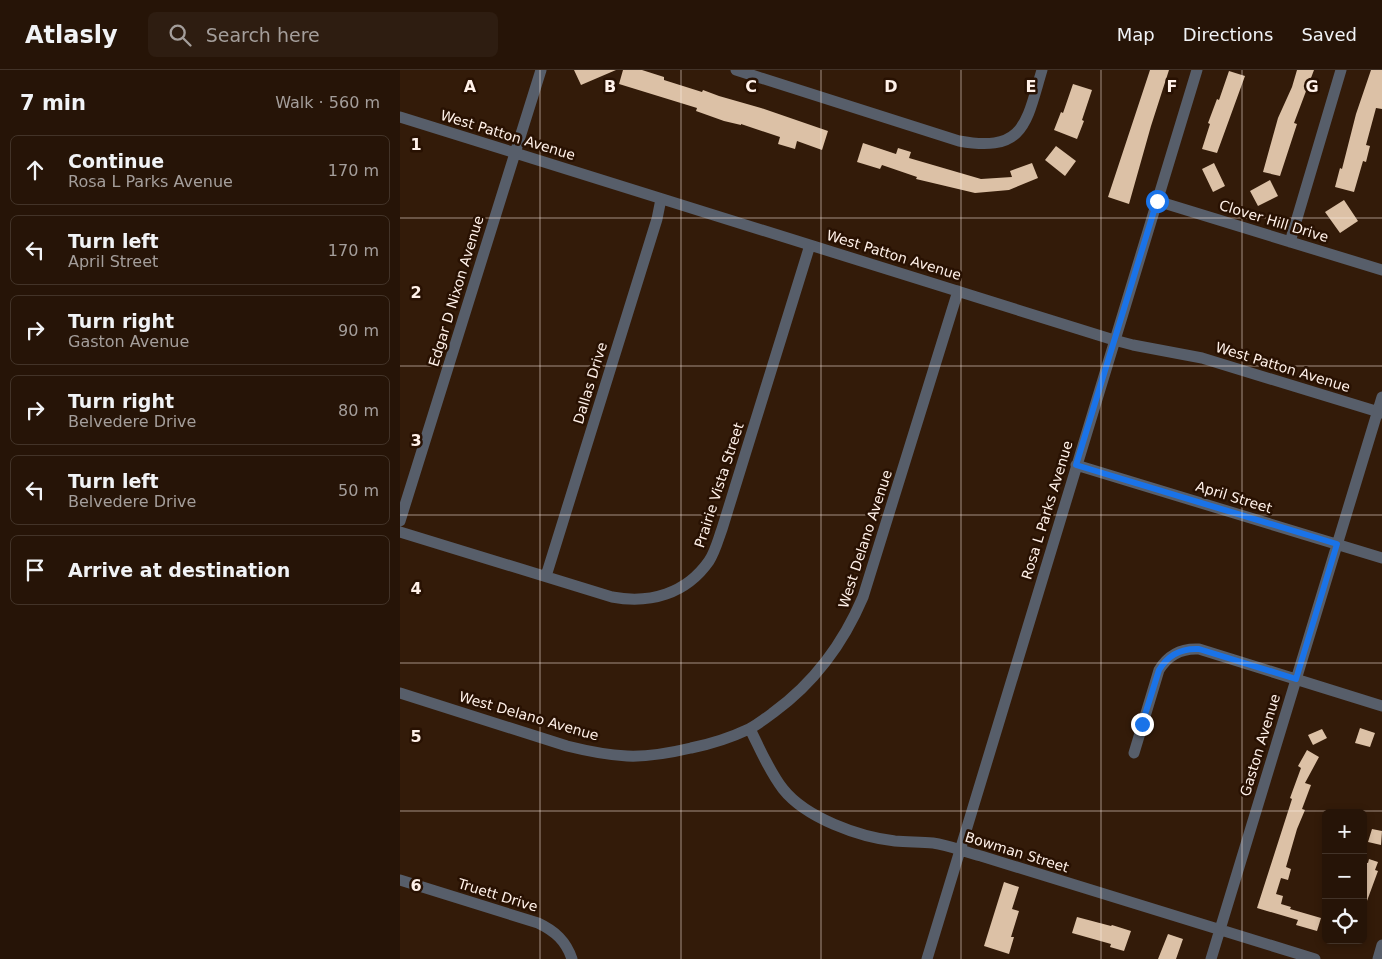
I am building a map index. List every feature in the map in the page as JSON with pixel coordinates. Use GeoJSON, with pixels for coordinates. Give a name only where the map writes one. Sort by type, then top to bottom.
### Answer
{"type":"FeatureCollection","features":[{"type":"Feature","properties":{"kind":"street","name":"Edgar D Nixon Avenue"},"geometry":{"type":"LineString","coordinates":[[400,521],[541,70]]}},
{"type":"Feature","properties":{"kind":"street"},"geometry":{"type":"LineString","coordinates":[[736,70],[959,141],[975,144],[1002,142],[1022,128],[1028,116],[1042,70]]}},
{"type":"Feature","properties":{"kind":"street","name":"Rosa L Parks Avenue"},"geometry":{"type":"LineString","coordinates":[[928,959],[1197,70]]}},
{"type":"Feature","properties":{"kind":"street"},"geometry":{"type":"LineString","coordinates":[[1290,242],[1341,70]]}},
{"type":"Feature","properties":{"kind":"street","name":"West Patton Avenue"},"geometry":{"type":"LineString","coordinates":[[400,117],[1114,340],[1202,358],[1380,412]]}},
{"type":"Feature","properties":{"kind":"street","name":"Dallas Drive"},"geometry":{"type":"LineString","coordinates":[[546,576],[657,219],[661,198]]}},
{"type":"Feature","properties":{"kind":"street","name":"Clover Hill Drive"},"geometry":{"type":"LineString","coordinates":[[1157,201],[1382,270]]}},
{"type":"Feature","properties":{"kind":"street","name":"Prairie Vista Street"},"geometry":{"type":"LineString","coordinates":[[400,532],[626,600],[643,600],[663,596],[684,586],[709,561],[722,529],[810,245]]}},
{"type":"Feature","properties":{"kind":"street","name":"West Delano Avenue"},"geometry":{"type":"LineString","coordinates":[[400,693],[567,746],[617,755],[641,756],[675,752],[711,744],[750,729],[788,702],[812,680],[836,650],[854,619],[871,575],[958,291]]}},
{"type":"Feature","properties":{"kind":"street","name":"Gaston Avenue"},"geometry":{"type":"LineString","coordinates":[[1211,959],[1337,544],[1380,412],[1382,396]]}},
{"type":"Feature","properties":{"kind":"street","name":"April Street"},"geometry":{"type":"LineString","coordinates":[[1076,465],[1382,558]]}},
{"type":"Feature","properties":{"kind":"street"},"geometry":{"type":"LineString","coordinates":[[1134,753],[1159,670],[1171,655],[1189,648],[1199,649],[1382,706]]}},
{"type":"Feature","properties":{"kind":"street","name":"Bowman Street"},"geometry":{"type":"LineString","coordinates":[[750,729],[759,749],[783,789],[813,815],[832,824],[880,838],[935,844],[960,850],[1316,959]]}},
{"type":"Feature","properties":{"kind":"street","name":"Truett Drive"},"geometry":{"type":"LineString","coordinates":[[400,880],[549,928],[560,937],[572,959]]}},
{"type":"Feature","properties":{"kind":"street"},"geometry":{"type":"LineString","coordinates":[[1378,959],[1382,946]]}},
{"type":"Feature","properties":{"kind":"building"},"geometry":{"type":"Polygon","coordinates":[[[574,70],[616,70],[581,85],[574,70]]]}},
{"type":"Feature","properties":{"kind":"building"},"geometry":{"type":"Polygon","coordinates":[[[623,70],[642,70],[664,77],[664,80],[761,108],[828,131],[822,150],[797,141],[795,149],[778,144],[780,137],[741,124],[724,121],[696,111],[697,108],[619,84],[623,70]]]}},
{"type":"Feature","properties":{"kind":"building"},"geometry":{"type":"Polygon","coordinates":[[[1150,70],[1169,70],[1129,204],[1108,197],[1150,70]]]}},
{"type":"Feature","properties":{"kind":"building"},"geometry":{"type":"Polygon","coordinates":[[[1297,70],[1314,70],[1294,123],[1297,124],[1280,176],[1263,172],[1278,118],[1292,87],[1297,70]]]}},
{"type":"Feature","properties":{"kind":"building"},"geometry":{"type":"Polygon","coordinates":[[[1371,70],[1382,70],[1382,109],[1376,108],[1366,145],[1370,146],[1366,162],[1363,161],[1354,192],[1335,187],[1371,70]]]}},
{"type":"Feature","properties":{"kind":"building"},"geometry":{"type":"Polygon","coordinates":[[[1229,71],[1245,76],[1217,153],[1202,149],[1210,124],[1208,123],[1217,99],[1219,100],[1229,71]]]}},
{"type":"Feature","properties":{"kind":"building"},"geometry":{"type":"Polygon","coordinates":[[[1073,84],[1092,90],[1077,139],[1054,130],[1061,112],[1063,113],[1073,84]]]}},
{"type":"Feature","properties":{"kind":"building"},"geometry":{"type":"Polygon","coordinates":[[[863,143],[896,154],[898,148],[911,152],[909,158],[981,179],[1012,177],[1010,171],[1032,163],[1038,178],[1009,190],[975,193],[916,179],[917,177],[882,165],[880,169],[857,162],[863,143]]]}},
{"type":"Feature","properties":{"kind":"building"},"geometry":{"type":"Polygon","coordinates":[[[1056,146],[1076,161],[1065,176],[1045,160],[1056,146]]]}},
{"type":"Feature","properties":{"kind":"building"},"geometry":{"type":"Polygon","coordinates":[[[1214,163],[1225,186],[1213,192],[1202,169],[1214,163]]]}},
{"type":"Feature","properties":{"kind":"building"},"geometry":{"type":"Polygon","coordinates":[[[1270,180],[1278,196],[1258,206],[1250,191],[1270,180]]]}},
{"type":"Feature","properties":{"kind":"building"},"geometry":{"type":"Polygon","coordinates":[[[1344,200],[1358,221],[1340,233],[1325,212],[1344,200]]]}},
{"type":"Feature","properties":{"kind":"building"},"geometry":{"type":"Polygon","coordinates":[[[1360,728],[1375,733],[1370,747],[1355,743],[1360,728]]]}},
{"type":"Feature","properties":{"kind":"building"},"geometry":{"type":"Polygon","coordinates":[[[1322,729],[1327,738],[1313,745],[1308,735],[1322,729]]]}},
{"type":"Feature","properties":{"kind":"building"},"geometry":{"type":"Polygon","coordinates":[[[1307,750],[1319,757],[1305,783],[1311,785],[1302,809],[1305,810],[1297,829],[1286,867],[1291,869],[1288,880],[1281,878],[1276,894],[1283,896],[1281,904],[1291,907],[1290,909],[1321,918],[1317,931],[1296,925],[1298,920],[1257,908],[1301,768],[1298,766],[1307,750]]]}},
{"type":"Feature","properties":{"kind":"building"},"geometry":{"type":"Polygon","coordinates":[[[1372,829],[1382,831],[1381,845],[1368,842],[1372,829]]]}},
{"type":"Feature","properties":{"kind":"building"},"geometry":{"type":"Polygon","coordinates":[[[1369,859],[1378,862],[1375,870],[1378,871],[1367,901],[1367,863],[1369,859]]]}},
{"type":"Feature","properties":{"kind":"building"},"geometry":{"type":"Polygon","coordinates":[[[1004,882],[1019,887],[1012,909],[1019,911],[1011,937],[1014,937],[1009,954],[984,946],[1004,882]]]}},
{"type":"Feature","properties":{"kind":"building"},"geometry":{"type":"Polygon","coordinates":[[[1077,917],[1131,931],[1124,951],[1110,947],[1111,944],[1072,933],[1077,917]]]}},
{"type":"Feature","properties":{"kind":"building"},"geometry":{"type":"Polygon","coordinates":[[[1168,934],[1183,939],[1176,959],[1158,959],[1168,934]]]}},
{"type":"Feature","properties":{"kind":"route"},"geometry":{"type":"LineString","coordinates":[[1142,724],[1159,670],[1171,655],[1180,650],[1189,648],[1199,649],[1296,679],[1337,544],[1076,465],[1157,201]]}}]}
